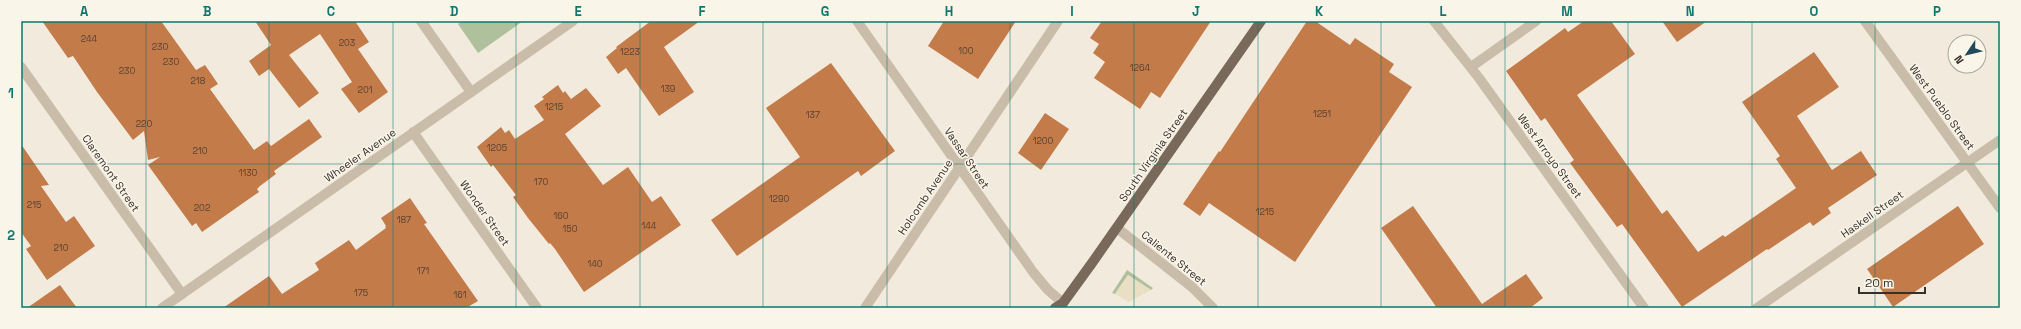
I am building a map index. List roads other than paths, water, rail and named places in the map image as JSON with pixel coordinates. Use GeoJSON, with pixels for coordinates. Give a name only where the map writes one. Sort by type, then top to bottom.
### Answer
{"type":"FeatureCollection","features":[{"type":"Feature","properties":{"kind":"main road","name":"South Virginia Street"},"geometry":{"type":"LineString","coordinates":[[1061,306],[1261,21]]}},
{"type":"Feature","properties":{"kind":"street"},"geometry":{"type":"LineString","coordinates":[[420,21],[471,92]]}},
{"type":"Feature","properties":{"kind":"street","name":"Wheeler Avenue"},"geometry":{"type":"LineString","coordinates":[[162,308],[573,21]]}},
{"type":"Feature","properties":{"kind":"street","name":"Vassar Street"},"geometry":{"type":"LineString","coordinates":[[857,21],[1033,272],[1061,306]]}},
{"type":"Feature","properties":{"kind":"street","name":"Holcomb Avenue"},"geometry":{"type":"LineString","coordinates":[[865,308],[1058,21]]}},
{"type":"Feature","properties":{"kind":"street","name":"West Arroyo Street"},"geometry":{"type":"LineString","coordinates":[[1434,21],[1470,67],[1644,308]]}},
{"type":"Feature","properties":{"kind":"street"},"geometry":{"type":"LineString","coordinates":[[1470,67],[1536,21]]}},
{"type":"Feature","properties":{"kind":"street","name":"West Pueblo Street"},"geometry":{"type":"LineString","coordinates":[[1865,21],[2000,208]]}},
{"type":"Feature","properties":{"kind":"street","name":"Claremont Street"},"geometry":{"type":"LineString","coordinates":[[21,68],[182,294]]}},
{"type":"Feature","properties":{"kind":"street","name":"Wonder Street"},"geometry":{"type":"LineString","coordinates":[[413,132],[537,308]]}},
{"type":"Feature","properties":{"kind":"street","name":"Haskell Street"},"geometry":{"type":"LineString","coordinates":[[1757,308],[2000,140]]}},
{"type":"Feature","properties":{"kind":"street","name":"Caliente Street"},"geometry":{"type":"LineString","coordinates":[[1117,228],[1192,287],[1213,308]]}}]}
